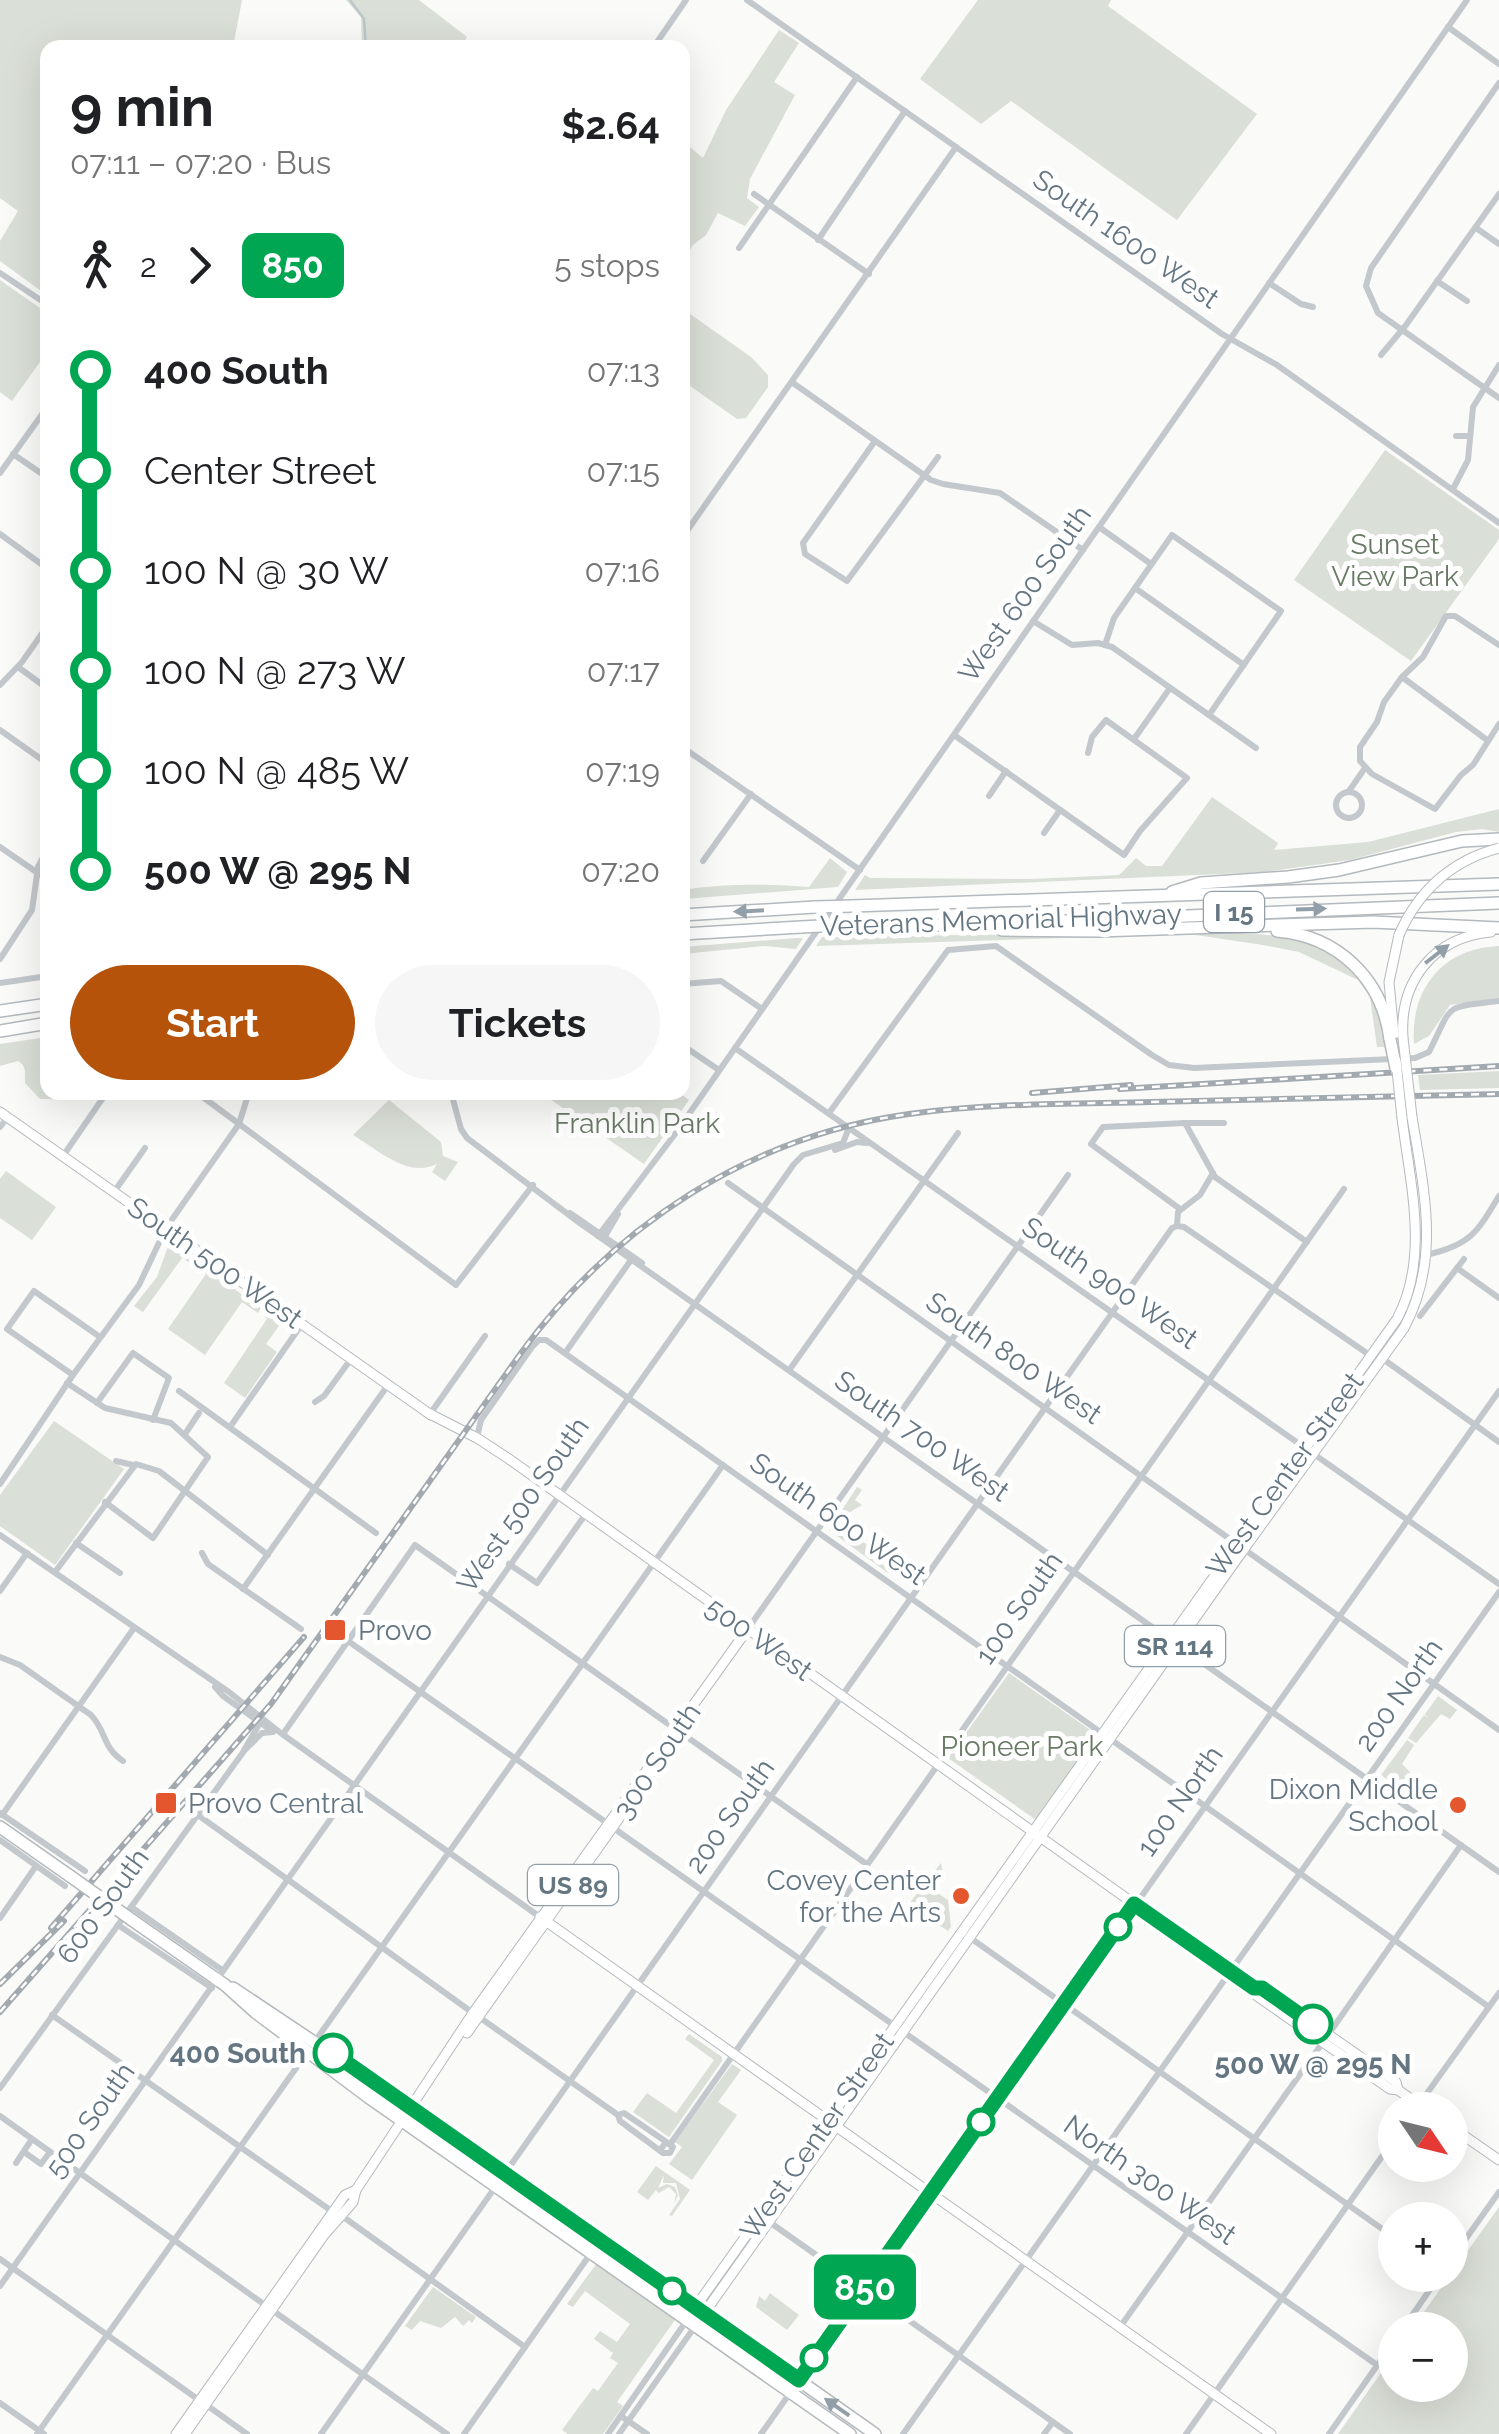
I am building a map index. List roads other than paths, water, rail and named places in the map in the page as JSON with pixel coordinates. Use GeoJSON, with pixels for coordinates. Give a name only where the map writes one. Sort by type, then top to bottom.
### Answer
{"type":"FeatureCollection","features":[{"type":"Feature","properties":{"kind":"highway"},"geometry":{"type":"LineString","coordinates":[[1163,895],[1192,884],[1320,873],[1462,841],[1499,839]]}},
{"type":"Feature","properties":{"kind":"highway","name":"Veterans Memorial Highway"},"geometry":{"type":"LineString","coordinates":[[690,914],[1499,884]]}},
{"type":"Feature","properties":{"kind":"highway","name":"Veterans Memorial Highway"},"geometry":{"type":"LineString","coordinates":[[690,934],[1499,903]]}},
{"type":"Feature","properties":{"kind":"highway"},"geometry":{"type":"LineString","coordinates":[[969,925],[990,930],[1044,931],[1389,922],[1499,930]]}},
{"type":"Feature","properties":{"kind":"highway"},"geometry":{"type":"LineString","coordinates":[[1222,927],[1298,934],[1340,952],[1376,992],[1396,1038],[1400,1063]]}},
{"type":"Feature","properties":{"kind":"highway"},"geometry":{"type":"LineString","coordinates":[[0,1011],[40,1005]]}},
{"type":"Feature","properties":{"kind":"highway"},"geometry":{"type":"LineString","coordinates":[[0,1031],[40,1024]]}},
{"type":"Feature","properties":{"kind":"highway"},"geometry":{"type":"LineString","coordinates":[[1,1818],[67,1881],[132,1913],[218,1981],[248,1994],[402,2121],[850,2434]]}},
{"type":"Feature","properties":{"kind":"highway"},"geometry":{"type":"LineString","coordinates":[[312,2046],[412,2107],[875,2434]]}},
{"type":"Feature","properties":{"kind":"main road","name":"West Center Street"},"geometry":{"type":"LineString","coordinates":[[1307,1452],[1382,1358],[1415,1308],[1425,1274],[1426,1212],[1406,1121],[1389,982],[1399,934],[1416,904],[1437,880],[1464,861],[1499,848]]}},
{"type":"Feature","properties":{"kind":"main road","name":"West Center Street"},"geometry":{"type":"LineString","coordinates":[[1396,1038],[1405,998],[1424,964],[1463,938],[1499,930]]}},
{"type":"Feature","properties":{"kind":"main road","name":"West Center Street"},"geometry":{"type":"LineString","coordinates":[[692,2322],[1307,1452],[1399,1315],[1411,1285],[1416,1251],[1400,1063]]}},
{"type":"Feature","properties":{"kind":"main road","name":"South 500 West"},"geometry":{"type":"LineString","coordinates":[[4,1114],[430,1414],[473,1442],[481,1441]]}},
{"type":"Feature","properties":{"kind":"main road"},"geometry":{"type":"LineString","coordinates":[[1399,1315],[1408,1306],[1426,1256]]}},
{"type":"Feature","properties":{"kind":"main road","name":"500 West"},"geometry":{"type":"LineString","coordinates":[[481,1441],[1231,1972],[1254,1988],[1262,1988],[1325,2038],[1396,2082],[1400,2092]]}},
{"type":"Feature","properties":{"kind":"main road","name":"300 South"},"geometry":{"type":"LineString","coordinates":[[176,2434],[324,2234],[344,2195],[356,2190],[747,1630]]}},
{"type":"Feature","properties":{"kind":"main road"},"geometry":{"type":"LineString","coordinates":[[544,1920],[1271,2434]]}},
{"type":"Feature","properties":{"kind":"main road"},"geometry":{"type":"LineString","coordinates":[[1468,2138],[1499,2160]]}},
{"type":"Feature","properties":{"kind":"main road","name":"300 South"},"geometry":{"type":"LineString","coordinates":[[185,2434],[202,2402]]}},
{"type":"Feature","properties":{"kind":"street"},"geometry":{"type":"LineString","coordinates":[[658,40],[686,0]]}},
{"type":"Feature","properties":{"kind":"street","name":"South 1600 West"},"geometry":{"type":"LineString","coordinates":[[748,0],[1230,339],[1277,364],[1499,523]]}},
{"type":"Feature","properties":{"kind":"street","name":"West 600 South"},"geometry":{"type":"LineString","coordinates":[[602,1236],[1468,0]]}},
{"type":"Feature","properties":{"kind":"street"},"geometry":{"type":"LineString","coordinates":[[1448,27],[1499,64]]}},
{"type":"Feature","properties":{"kind":"street"},"geometry":{"type":"LineString","coordinates":[[739,248],[857,77]]}},
{"type":"Feature","properties":{"kind":"street"},"geometry":{"type":"LineString","coordinates":[[1499,82],[1371,268],[1366,286],[1378,313],[1499,398]]}},
{"type":"Feature","properties":{"kind":"street"},"geometry":{"type":"LineString","coordinates":[[818,240],[906,111]]}},
{"type":"Feature","properties":{"kind":"street"},"geometry":{"type":"LineString","coordinates":[[690,527],[956,146]]}},
{"type":"Feature","properties":{"kind":"street"},"geometry":{"type":"LineString","coordinates":[[754,194],[869,274]]}},
{"type":"Feature","properties":{"kind":"street"},"geometry":{"type":"LineString","coordinates":[[1382,355],[1499,194]]}},
{"type":"Feature","properties":{"kind":"street"},"geometry":{"type":"LineString","coordinates":[[1475,228],[1499,244]]}},
{"type":"Feature","properties":{"kind":"street"},"geometry":{"type":"LineString","coordinates":[[0,273],[40,300]]}},
{"type":"Feature","properties":{"kind":"street"},"geometry":{"type":"LineString","coordinates":[[1438,281],[1466,302]]}},
{"type":"Feature","properties":{"kind":"street"},"geometry":{"type":"LineString","coordinates":[[1270,283],[1312,307]]}},
{"type":"Feature","properties":{"kind":"street"},"geometry":{"type":"LineString","coordinates":[[1454,489],[1465,470],[1473,407],[1499,365]]}},
{"type":"Feature","properties":{"kind":"street"},"geometry":{"type":"LineString","coordinates":[[793,383],[925,475],[943,484],[1000,493],[1082,550]]}},
{"type":"Feature","properties":{"kind":"street"},"geometry":{"type":"LineString","coordinates":[[0,473],[40,417]]}},
{"type":"Feature","properties":{"kind":"street"},"geometry":{"type":"LineString","coordinates":[[1456,436],[1470,436]]}},
{"type":"Feature","properties":{"kind":"street"},"geometry":{"type":"LineString","coordinates":[[875,441],[802,543],[805,554],[843,580],[850,580],[938,456]]}},
{"type":"Feature","properties":{"kind":"street"},"geometry":{"type":"LineString","coordinates":[[13,454],[40,473]]}},
{"type":"Feature","properties":{"kind":"street"},"geometry":{"type":"LineString","coordinates":[[1098,528],[1151,564]]}},
{"type":"Feature","properties":{"kind":"street"},"geometry":{"type":"LineString","coordinates":[[0,534],[40,563]]}},
{"type":"Feature","properties":{"kind":"street"},"geometry":{"type":"LineString","coordinates":[[1104,644],[1114,618],[1172,534],[1281,611],[1209,716]]}},
{"type":"Feature","properties":{"kind":"street"},"geometry":{"type":"LineString","coordinates":[[1134,588],[1244,665]]}},
{"type":"Feature","properties":{"kind":"street"},"geometry":{"type":"LineString","coordinates":[[1350,791],[1362,806],[1348,818],[1340,814],[1336,802],[1341,794],[1350,791],[1362,765],[1360,747],[1402,677],[1424,657],[1448,615],[1499,645]]}},
{"type":"Feature","properties":{"kind":"street"},"geometry":{"type":"LineString","coordinates":[[1033,621],[1072,645],[1104,644],[1256,748]]}},
{"type":"Feature","properties":{"kind":"street"},"geometry":{"type":"LineString","coordinates":[[0,684],[40,636]]}},
{"type":"Feature","properties":{"kind":"street"},"geometry":{"type":"LineString","coordinates":[[18,667],[40,682]]}},
{"type":"Feature","properties":{"kind":"street"},"geometry":{"type":"LineString","coordinates":[[1402,677],[1487,740]]}},
{"type":"Feature","properties":{"kind":"street"},"geometry":{"type":"LineString","coordinates":[[1134,740],[1170,688]]}},
{"type":"Feature","properties":{"kind":"street"},"geometry":{"type":"LineString","coordinates":[[954,734],[1124,855],[1187,778],[1106,720],[1092,737],[1088,753]]}},
{"type":"Feature","properties":{"kind":"street"},"geometry":{"type":"LineString","coordinates":[[1362,765],[1436,809],[1473,765],[1499,724]]}},
{"type":"Feature","properties":{"kind":"street"},"geometry":{"type":"LineString","coordinates":[[0,730],[40,758]]}},
{"type":"Feature","properties":{"kind":"street"},"geometry":{"type":"LineString","coordinates":[[690,755],[860,870]]}},
{"type":"Feature","properties":{"kind":"street"},"geometry":{"type":"LineString","coordinates":[[989,796],[1006,772]]}},
{"type":"Feature","properties":{"kind":"street"},"geometry":{"type":"LineString","coordinates":[[703,860],[751,794]]}},
{"type":"Feature","properties":{"kind":"street"},"geometry":{"type":"LineString","coordinates":[[1044,833],[1060,810]]}},
{"type":"Feature","properties":{"kind":"street"},"geometry":{"type":"LineString","coordinates":[[0,847],[38,873]]}},
{"type":"Feature","properties":{"kind":"street"},"geometry":{"type":"LineString","coordinates":[[0,959],[29,916],[40,860]]}},
{"type":"Feature","properties":{"kind":"street"},"geometry":{"type":"LineString","coordinates":[[828,1114],[948,950],[996,946],[1169,1065],[1194,1068],[1400,1063],[1429,1052],[1443,1017],[1454,1008],[1499,1002]]}},
{"type":"Feature","properties":{"kind":"street"},"geometry":{"type":"LineString","coordinates":[[0,983],[40,977]]}},
{"type":"Feature","properties":{"kind":"street"},"geometry":{"type":"LineString","coordinates":[[690,983],[722,981],[762,1010]]}},
{"type":"Feature","properties":{"kind":"street","name":"South 900 West"},"geometry":{"type":"LineString","coordinates":[[735,1048],[1499,1584]]}},
{"type":"Feature","properties":{"kind":"street"},"geometry":{"type":"LineString","coordinates":[[690,1050],[719,1070]]}},
{"type":"Feature","properties":{"kind":"street"},"geometry":{"type":"LineString","coordinates":[[62,1156],[101,1100]]}},
{"type":"Feature","properties":{"kind":"street"},"geometry":{"type":"LineString","coordinates":[[207,1100],[456,1285],[533,1185]]}},
{"type":"Feature","properties":{"kind":"street"},"geometry":{"type":"LineString","coordinates":[[0,1484],[3,1474],[142,1281],[166,1228],[239,1124],[246,1100]]}},
{"type":"Feature","properties":{"kind":"street","name":"South 700 West"},"geometry":{"type":"LineString","coordinates":[[453,1100],[464,1134],[568,1212],[1499,1872]]}},
{"type":"Feature","properties":{"kind":"street"},"geometry":{"type":"LineString","coordinates":[[0,1128],[4,1114]]}},
{"type":"Feature","properties":{"kind":"street","name":"South 900 West"},"geometry":{"type":"LineString","coordinates":[[828,1114],[881,1150]]}},
{"type":"Feature","properties":{"kind":"street"},"geometry":{"type":"LineString","coordinates":[[1180,1209],[1091,1144],[1103,1127],[1224,1122]]}},
{"type":"Feature","properties":{"kind":"street"},"geometry":{"type":"LineString","coordinates":[[1185,1124],[1213,1173],[1307,1242]]}},
{"type":"Feature","properties":{"kind":"street","name":"West 500 South"},"geometry":{"type":"LineString","coordinates":[[218,1981],[287,1878],[799,1158],[845,1142],[848,1130]]}},
{"type":"Feature","properties":{"kind":"street"},"geometry":{"type":"LineString","coordinates":[[790,1370],[958,1133]]}},
{"type":"Feature","properties":{"kind":"street"},"geometry":{"type":"LineString","coordinates":[[829,1149],[867,1143]]}},
{"type":"Feature","properties":{"kind":"street"},"geometry":{"type":"LineString","coordinates":[[114,1192],[145,1148]]}},
{"type":"Feature","properties":{"kind":"street"},"geometry":{"type":"LineString","coordinates":[[1213,1173],[1200,1194],[1180,1209],[1177,1226],[1184,1227],[1371,1356]]}},
{"type":"Feature","properties":{"kind":"street","name":"300 South"},"geometry":{"type":"LineString","coordinates":[[747,1630],[1068,1175]]}},
{"type":"Feature","properties":{"kind":"street","name":"South 800 West"},"geometry":{"type":"LineString","coordinates":[[728,1183],[1499,1730]]}},
{"type":"Feature","properties":{"kind":"street","name":"100 South"},"geometry":{"type":"LineString","coordinates":[[618,2115],[620,2121],[670,2153],[673,2149],[668,2142],[1344,1189]]}},
{"type":"Feature","properties":{"kind":"street"},"geometry":{"type":"LineString","coordinates":[[1426,1256],[1452,1249],[1473,1237],[1499,1196]]}},
{"type":"Feature","properties":{"kind":"street","name":"200 South"},"geometry":{"type":"LineString","coordinates":[[321,2434],[1177,1226]]}},
{"type":"Feature","properties":{"kind":"street","name":"South 700 West"},"geometry":{"type":"LineString","coordinates":[[602,1236],[646,1268]]}},
{"type":"Feature","properties":{"kind":"street"},"geometry":{"type":"LineString","coordinates":[[1420,1316],[1464,1259]]}},
{"type":"Feature","properties":{"kind":"street"},"geometry":{"type":"LineString","coordinates":[[565,1353],[632,1260]]}},
{"type":"Feature","properties":{"kind":"street"},"geometry":{"type":"LineString","coordinates":[[1457,1268],[1499,1298]]}},
{"type":"Feature","properties":{"kind":"street"},"geometry":{"type":"LineString","coordinates":[[73,1374],[8,1329],[34,1291],[100,1338]]}},
{"type":"Feature","properties":{"kind":"street"},"geometry":{"type":"LineString","coordinates":[[230,1427],[302,1324]]}},
{"type":"Feature","properties":{"kind":"street"},"geometry":{"type":"LineString","coordinates":[[430,1414],[486,1336]]}},
{"type":"Feature","properties":{"kind":"street","name":"South 600 West"},"geometry":{"type":"LineString","coordinates":[[481,1441],[480,1422],[535,1343],[544,1340],[1489,2006]]}},
{"type":"Feature","properties":{"kind":"street"},"geometry":{"type":"LineString","coordinates":[[97,1403],[132,1353],[169,1378],[153,1420]]}},
{"type":"Feature","properties":{"kind":"street"},"geometry":{"type":"LineString","coordinates":[[316,1402],[350,1358]]}},
{"type":"Feature","properties":{"kind":"street"},"geometry":{"type":"LineString","coordinates":[[1382,1358],[1499,1442]]}},
{"type":"Feature","properties":{"kind":"street"},"geometry":{"type":"LineString","coordinates":[[67,1383],[109,1410],[170,1423],[208,1457],[154,1538],[105,1502]]}},
{"type":"Feature","properties":{"kind":"street"},"geometry":{"type":"LineString","coordinates":[[243,1589],[388,1385]]}},
{"type":"Feature","properties":{"kind":"street"},"geometry":{"type":"LineString","coordinates":[[179,1391],[376,1532]]}},
{"type":"Feature","properties":{"kind":"street","name":"100 North"},"geometry":{"type":"LineString","coordinates":[[760,2434],[1499,1391]]}},
{"type":"Feature","properties":{"kind":"street"},"geometry":{"type":"LineString","coordinates":[[185,1434],[199,1413]]}},
{"type":"Feature","properties":{"kind":"street"},"geometry":{"type":"LineString","coordinates":[[116,1461],[159,1470],[184,1494],[268,1555]]}},
{"type":"Feature","properties":{"kind":"street"},"geometry":{"type":"LineString","coordinates":[[0,2403],[40,2433],[722,1464]]}},
{"type":"Feature","properties":{"kind":"street"},"geometry":{"type":"LineString","coordinates":[[55,1572],[133,1465]]}},
{"type":"Feature","properties":{"kind":"street"},"geometry":{"type":"LineString","coordinates":[[509,1564],[537,1583],[585,1515]]}},
{"type":"Feature","properties":{"kind":"street"},"geometry":{"type":"LineString","coordinates":[[1,1534],[247,1705],[544,1920]]}},
{"type":"Feature","properties":{"kind":"street"},"geometry":{"type":"LineString","coordinates":[[76,1543],[120,1574]]}},
{"type":"Feature","properties":{"kind":"street"},"geometry":{"type":"LineString","coordinates":[[282,1734],[415,1544],[866,1863]]}},
{"type":"Feature","properties":{"kind":"street"},"geometry":{"type":"LineString","coordinates":[[0,1591],[26,1552]]}},
{"type":"Feature","properties":{"kind":"street"},"geometry":{"type":"LineString","coordinates":[[202,1553],[208,1564],[302,1630]]}},
{"type":"Feature","properties":{"kind":"street","name":"200 North"},"geometry":{"type":"LineString","coordinates":[[958,2356],[1499,1592]]}},
{"type":"Feature","properties":{"kind":"street"},"geometry":{"type":"LineString","coordinates":[[84,1871],[1,1818],[134,1628]]}},
{"type":"Feature","properties":{"kind":"street","name":"North 300 West"},"geometry":{"type":"LineString","coordinates":[[348,1641],[1377,2366]]}},
{"type":"Feature","properties":{"kind":"street"},"geometry":{"type":"LineString","coordinates":[[0,1657],[20,1664],[95,1718],[107,1748],[123,1761]]}},
{"type":"Feature","properties":{"kind":"street"},"geometry":{"type":"LineString","coordinates":[[214,1685],[273,1732]]}},
{"type":"Feature","properties":{"kind":"street"},"geometry":{"type":"LineString","coordinates":[[244,1751],[260,1723]]}},
{"type":"Feature","properties":{"kind":"street"},"geometry":{"type":"LineString","coordinates":[[244,1751],[262,1733],[282,1734]]}},
{"type":"Feature","properties":{"kind":"street","name":"600 South"},"geometry":{"type":"LineString","coordinates":[[0,2088],[118,1925],[132,1913],[244,1751]]}},
{"type":"Feature","properties":{"kind":"street"},"geometry":{"type":"LineString","coordinates":[[198,1815],[570,2082],[618,2115],[624,2113],[668,2142]]}},
{"type":"Feature","properties":{"kind":"street"},"geometry":{"type":"LineString","coordinates":[[0,1840],[36,1866],[67,1881]]}},
{"type":"Feature","properties":{"kind":"street"},"geometry":{"type":"LineString","coordinates":[[1120,2327],[1461,1845]]}},
{"type":"Feature","properties":{"kind":"street"},"geometry":{"type":"LineString","coordinates":[[0,1918],[36,1866]]}},
{"type":"Feature","properties":{"kind":"street"},"geometry":{"type":"LineString","coordinates":[[118,1925],[218,1981]]}},
{"type":"Feature","properties":{"kind":"street"},"geometry":{"type":"LineString","coordinates":[[966,1935],[1378,2226]]}},
{"type":"Feature","properties":{"kind":"street","name":"500 South"},"geometry":{"type":"LineString","coordinates":[[0,2286],[218,1981]]}},
{"type":"Feature","properties":{"kind":"street"},"geometry":{"type":"LineString","coordinates":[[1431,2092],[1499,1993]]}},
{"type":"Feature","properties":{"kind":"street"},"geometry":{"type":"LineString","coordinates":[[52,2014],[525,2348]]}},
{"type":"Feature","properties":{"kind":"street"},"geometry":{"type":"LineString","coordinates":[[0,2116],[447,2434]]}},
{"type":"Feature","properties":{"kind":"street"},"geometry":{"type":"LineString","coordinates":[[16,2163],[32,2139]]}},
{"type":"Feature","properties":{"kind":"street"},"geometry":{"type":"LineString","coordinates":[[24,2152],[41,2164],[50,2152]]}},
{"type":"Feature","properties":{"kind":"street"},"geometry":{"type":"LineString","coordinates":[[1186,2434],[1378,2162]]}},
{"type":"Feature","properties":{"kind":"street"},"geometry":{"type":"LineString","coordinates":[[1468,2236],[1499,2192]]}},
{"type":"Feature","properties":{"kind":"street"},"geometry":{"type":"LineString","coordinates":[[766,2218],[1070,2434]]}},
{"type":"Feature","properties":{"kind":"street"},"geometry":{"type":"LineString","coordinates":[[464,2434],[592,2252]]}},
{"type":"Feature","properties":{"kind":"street"},"geometry":{"type":"LineString","coordinates":[[0,2259],[247,2434]]}},
{"type":"Feature","properties":{"kind":"street"},"geometry":{"type":"LineString","coordinates":[[608,2434],[692,2322]]}},
{"type":"Feature","properties":{"kind":"street"},"geometry":{"type":"LineString","coordinates":[[619,2434],[692,2322]]}},
{"type":"Feature","properties":{"kind":"street"},"geometry":{"type":"LineString","coordinates":[[903,2434],[958,2356]]}},
{"type":"Feature","properties":{"kind":"street"},"geometry":{"type":"LineString","coordinates":[[1328,2434],[1377,2366]]}},
{"type":"Feature","properties":{"kind":"street"},"geometry":{"type":"LineString","coordinates":[[621,2416],[647,2434]]}},
{"type":"Feature","properties":{"kind":"street"},"geometry":{"type":"LineString","coordinates":[[1044,2434],[1053,2422]]}},
{"type":"Feature","properties":{"kind":"waterway"},"geometry":{"type":"LineString","coordinates":[[350,0],[364,19],[365,40]]}},
{"type":"Feature","properties":{"kind":"railway"},"geometry":{"type":"LineString","coordinates":[[1120,1089],[1499,1066]]}},
{"type":"Feature","properties":{"kind":"railway"},"geometry":{"type":"LineString","coordinates":[[1032,1093],[1131,1085]]}},
{"type":"Feature","properties":{"kind":"railway"},"geometry":{"type":"LineString","coordinates":[[0,2012],[271,1704],[521,1353],[558,1307],[643,1227],[691,1194],[741,1166],[795,1143],[851,1125],[909,1114],[1030,1105],[1499,1094]]}},
{"type":"Feature","properties":{"kind":"railway"},"geometry":{"type":"LineString","coordinates":[[51,1928],[304,1637]]}},
{"type":"Feature","properties":{"kind":"railway"},"geometry":{"type":"LineString","coordinates":[[0,1984],[64,1921]]}},
{"type":"Feature","properties":{"kind":"place","name":"Provo"},"geometry":{"type":"Point","coordinates":[335,1630]}},
{"type":"Feature","properties":{"kind":"place","name":"Provo Central"},"geometry":{"type":"Point","coordinates":[166,1803]}},
{"type":"Feature","properties":{"kind":"place","name":"Dixon Middle School"},"geometry":{"type":"Point","coordinates":[1458,1805]}},
{"type":"Feature","properties":{"kind":"place","name":"Covey Center for the Arts"},"geometry":{"type":"Point","coordinates":[961,1896]}},
{"type":"Feature","properties":{"kind":"place","name":"500 W @ 295 N"},"geometry":{"type":"Point","coordinates":[1313,2024]}},
{"type":"Feature","properties":{"kind":"place","name":"400 South"},"geometry":{"type":"Point","coordinates":[333,2053]}},
{"type":"Feature","properties":{"kind":"park label","name":"Sunset View Park"},"geometry":{"type":"Point","coordinates":[1395,560]}},
{"type":"Feature","properties":{"kind":"park label","name":"Franklin Park"},"geometry":{"type":"Point","coordinates":[637,1123]}},
{"type":"Feature","properties":{"kind":"park label","name":"Pioneer Park"},"geometry":{"type":"Point","coordinates":[1022,1746]}}]}
